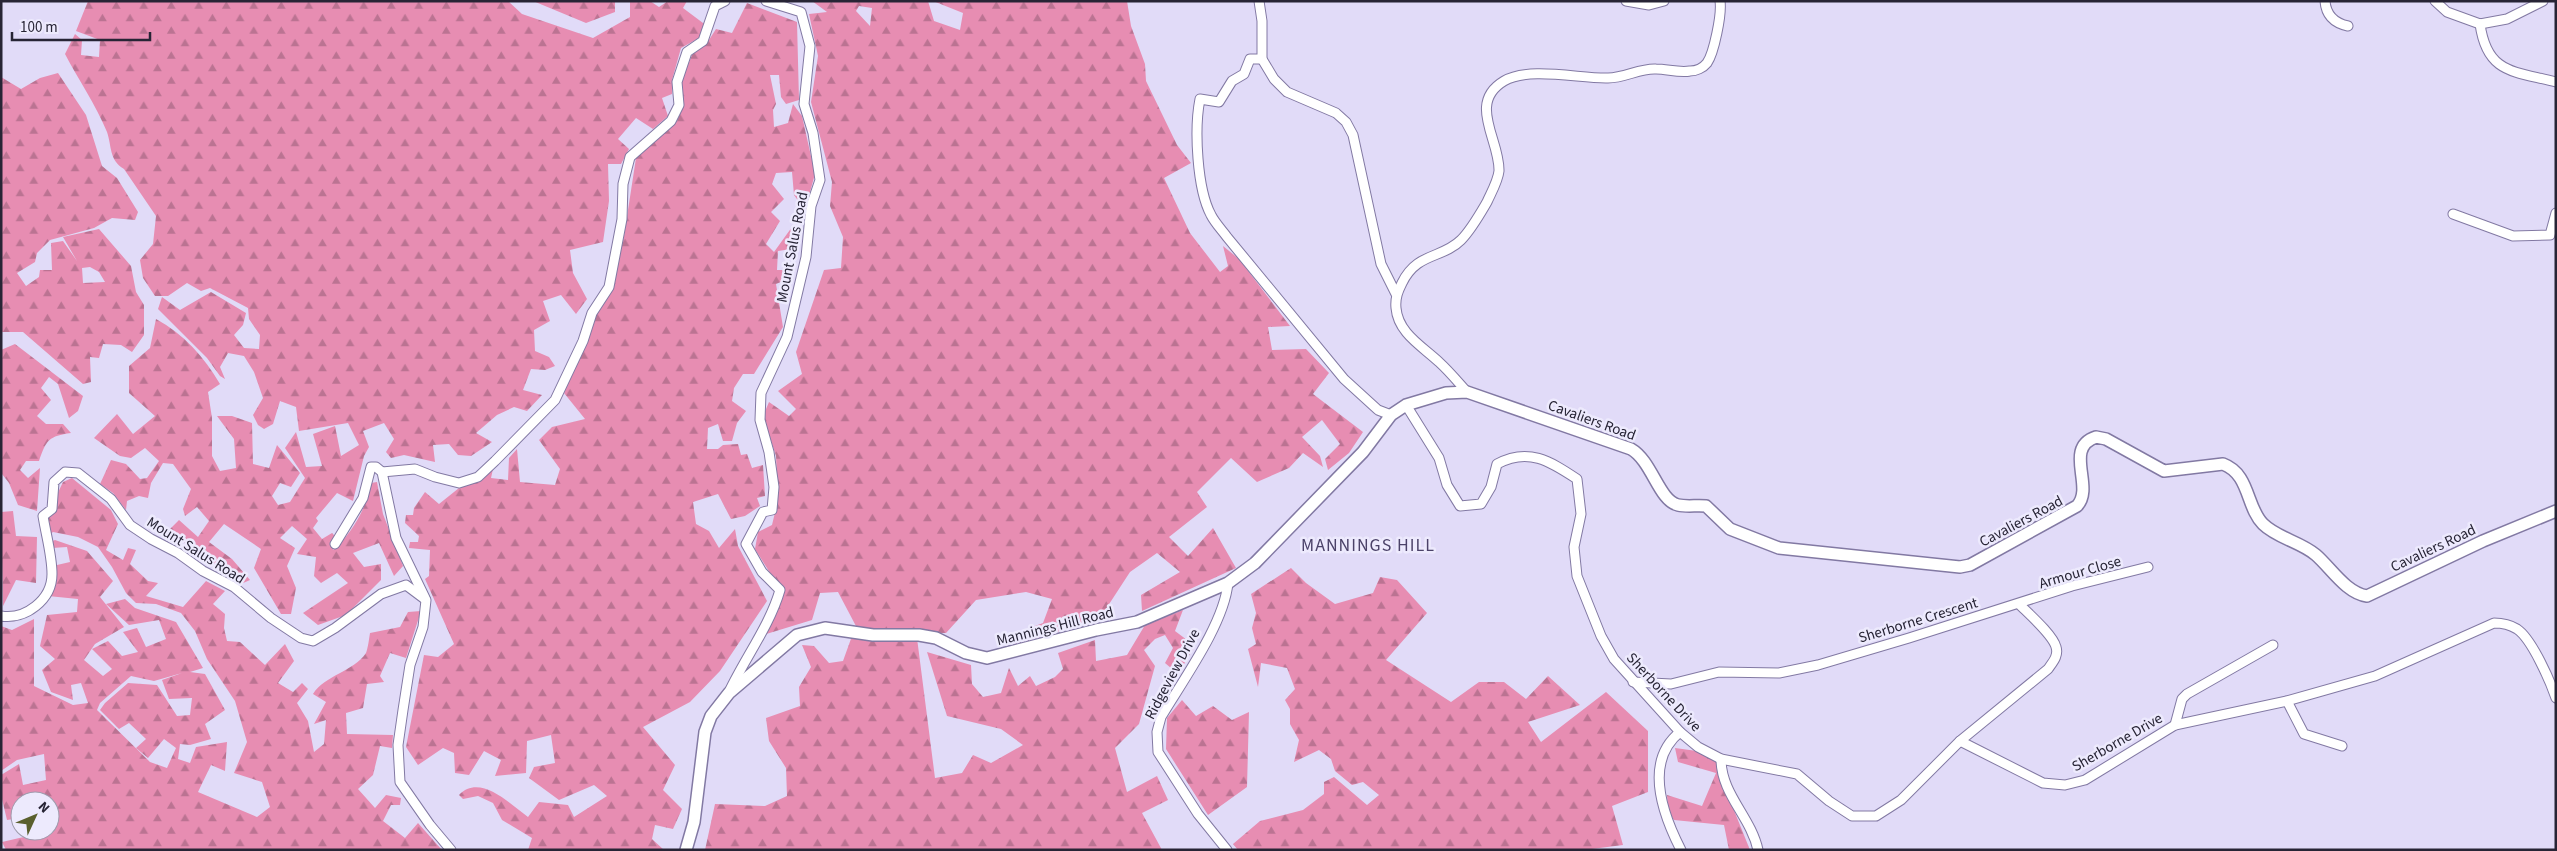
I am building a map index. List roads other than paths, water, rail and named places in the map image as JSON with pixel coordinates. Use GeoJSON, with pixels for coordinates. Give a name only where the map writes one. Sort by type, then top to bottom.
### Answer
{"type":"FeatureCollection","features":[{"type":"Feature","properties":{"kind":"main road","name":"Mannings Hill Road"},"geometry":{"type":"LineString","coordinates":[[686,850],[694,822],[705,732],[711,716],[729,692],[798,635],[824,628],[873,635],[920,635],[936,638],[966,653],[987,658],[1096,630],[1137,622],[1228,583],[1255,563],[1363,452],[1391,415],[1406,405],[1446,393],[1467,392]]}},
{"type":"Feature","properties":{"kind":"main road","name":"Cavaliers Road"},"geometry":{"type":"LineString","coordinates":[[1467,392],[1632,449],[1640,454],[1649,466],[1666,498],[1677,505],[1706,506],[1730,529],[1779,548],[1960,567],[1970,565],[2078,506],[2083,497],[2079,454],[2086,442],[2096,437],[2106,439],[2164,471],[2223,464],[2231,467],[2239,476],[2262,523],[2315,554],[2355,592],[2366,596],[2483,541],[2556,511]]}},
{"type":"Feature","properties":{"kind":"street"},"geometry":{"type":"LineString","coordinates":[[382,472],[415,469],[435,477],[459,483],[478,477],[555,400],[583,341],[592,313],[609,287],[622,219],[623,184],[630,157],[672,121],[680,105],[677,82],[687,52],[704,41],[715,6],[725,1]]}},
{"type":"Feature","properties":{"kind":"street","name":"Mount Salus Road"},"geometry":{"type":"LineString","coordinates":[[729,692],[741,666],[774,609],[780,590],[762,572],[746,544],[763,512],[772,510],[774,487],[760,420],[760,393],[787,337],[806,257],[811,206],[820,180],[813,133],[804,104],[810,46],[801,12],[766,1]]}},
{"type":"Feature","properties":{"kind":"street"},"geometry":{"type":"LineString","coordinates":[[1259,1],[1262,21],[1262,59],[1274,79],[1287,92],[1336,112],[1346,122],[1353,135],[1382,264],[1396,294],[1398,321],[1406,333],[1440,363],[1467,392]]}},
{"type":"Feature","properties":{"kind":"street"},"geometry":{"type":"LineString","coordinates":[[1626,1],[1649,5],[1664,1]]}},
{"type":"Feature","properties":{"kind":"street"},"geometry":{"type":"LineString","coordinates":[[1396,294],[1408,272],[1424,258],[1448,248],[1461,240],[1492,192],[1499,172],[1497,154],[1485,106],[1490,95],[1504,81],[1519,76],[1573,74],[1608,78],[1656,68],[1690,72],[1700,69],[1706,64],[1712,54],[1720,1]]}},
{"type":"Feature","properties":{"kind":"street"},"geometry":{"type":"LineString","coordinates":[[2325,1],[2326,10],[2337,24],[2348,26]]}},
{"type":"Feature","properties":{"kind":"street"},"geometry":{"type":"LineString","coordinates":[[2435,1],[2447,12],[2480,24],[2507,19],[2543,1]]}},
{"type":"Feature","properties":{"kind":"street"},"geometry":{"type":"LineString","coordinates":[[2480,24],[2483,45],[2492,59],[2508,70],[2556,82]]}},
{"type":"Feature","properties":{"kind":"street"},"geometry":{"type":"LineString","coordinates":[[1262,59],[1250,59],[1244,74],[1232,81],[1219,102],[1200,99],[1196,134],[1206,202],[1211,215],[1227,237],[1344,380],[1378,410],[1391,415]]}},
{"type":"Feature","properties":{"kind":"street"},"geometry":{"type":"LineString","coordinates":[[2453,214],[2513,236],[2522,236],[2550,235],[2556,213]]}},
{"type":"Feature","properties":{"kind":"street","name":"Sherborne Drive"},"geometry":{"type":"LineString","coordinates":[[1406,405],[1439,458],[1447,485],[1460,506],[1481,504],[1491,486],[1497,464],[1513,456],[1538,458],[1561,468],[1577,479],[1581,514],[1574,547],[1578,576],[1601,636],[1614,659],[1680,732],[1698,747],[1721,759],[1797,774],[1829,801],[1852,816],[1876,816],[1901,800],[1960,741],[2043,783],[2065,785],[2085,780],[2175,724],[2287,701],[2375,676],[2494,623],[2507,624],[2519,630],[2533,652],[2556,698]]}},
{"type":"Feature","properties":{"kind":"street"},"geometry":{"type":"LineString","coordinates":[[335,544],[363,498],[371,468],[376,467],[382,472],[396,538],[426,600],[423,627],[410,665],[403,710],[398,745],[400,782],[430,825],[452,850]]}},
{"type":"Feature","properties":{"kind":"street","name":"Mount Salus Road"},"geometry":{"type":"LineString","coordinates":[[1,616],[12,617],[34,609],[43,599],[52,576],[43,516],[52,509],[54,482],[65,472],[78,473],[111,499],[130,525],[151,539],[178,552],[203,571],[234,587],[271,618],[301,638],[313,641],[335,628],[381,594],[406,585],[426,600]]}},
{"type":"Feature","properties":{"kind":"street","name":"Armour Close"},"geometry":{"type":"LineString","coordinates":[[2019,604],[2072,586],[2148,567]]}},
{"type":"Feature","properties":{"kind":"street","name":"Ridgeview Drive"},"geometry":{"type":"LineString","coordinates":[[1227,850],[1198,814],[1158,752],[1157,732],[1161,717],[1220,617],[1227,596],[1228,583]]}},
{"type":"Feature","properties":{"kind":"street"},"geometry":{"type":"LineString","coordinates":[[1960,741],[2048,669],[2056,658],[2057,648],[2053,641],[2019,604]]}},
{"type":"Feature","properties":{"kind":"street","name":"Sherborne Crescent"},"geometry":{"type":"LineString","coordinates":[[1633,682],[1671,684],[1719,672],[1779,673],[1843,658],[2019,604]]}},
{"type":"Feature","properties":{"kind":"street"},"geometry":{"type":"LineString","coordinates":[[2175,724],[2182,699],[2188,694],[2273,645]]}},
{"type":"Feature","properties":{"kind":"street"},"geometry":{"type":"LineString","coordinates":[[2287,701],[2304,734],[2342,746]]}},
{"type":"Feature","properties":{"kind":"street"},"geometry":{"type":"LineString","coordinates":[[1680,732],[1671,739],[1664,749],[1660,766],[1660,801],[1666,821],[1681,850]]}},
{"type":"Feature","properties":{"kind":"street"},"geometry":{"type":"LineString","coordinates":[[1721,759],[1721,771],[1726,784],[1758,850]]}},
{"type":"Feature","properties":{"kind":"district","name":"MANNINGS HILL"},"geometry":{"type":"Point","coordinates":[1368,545]}}]}
